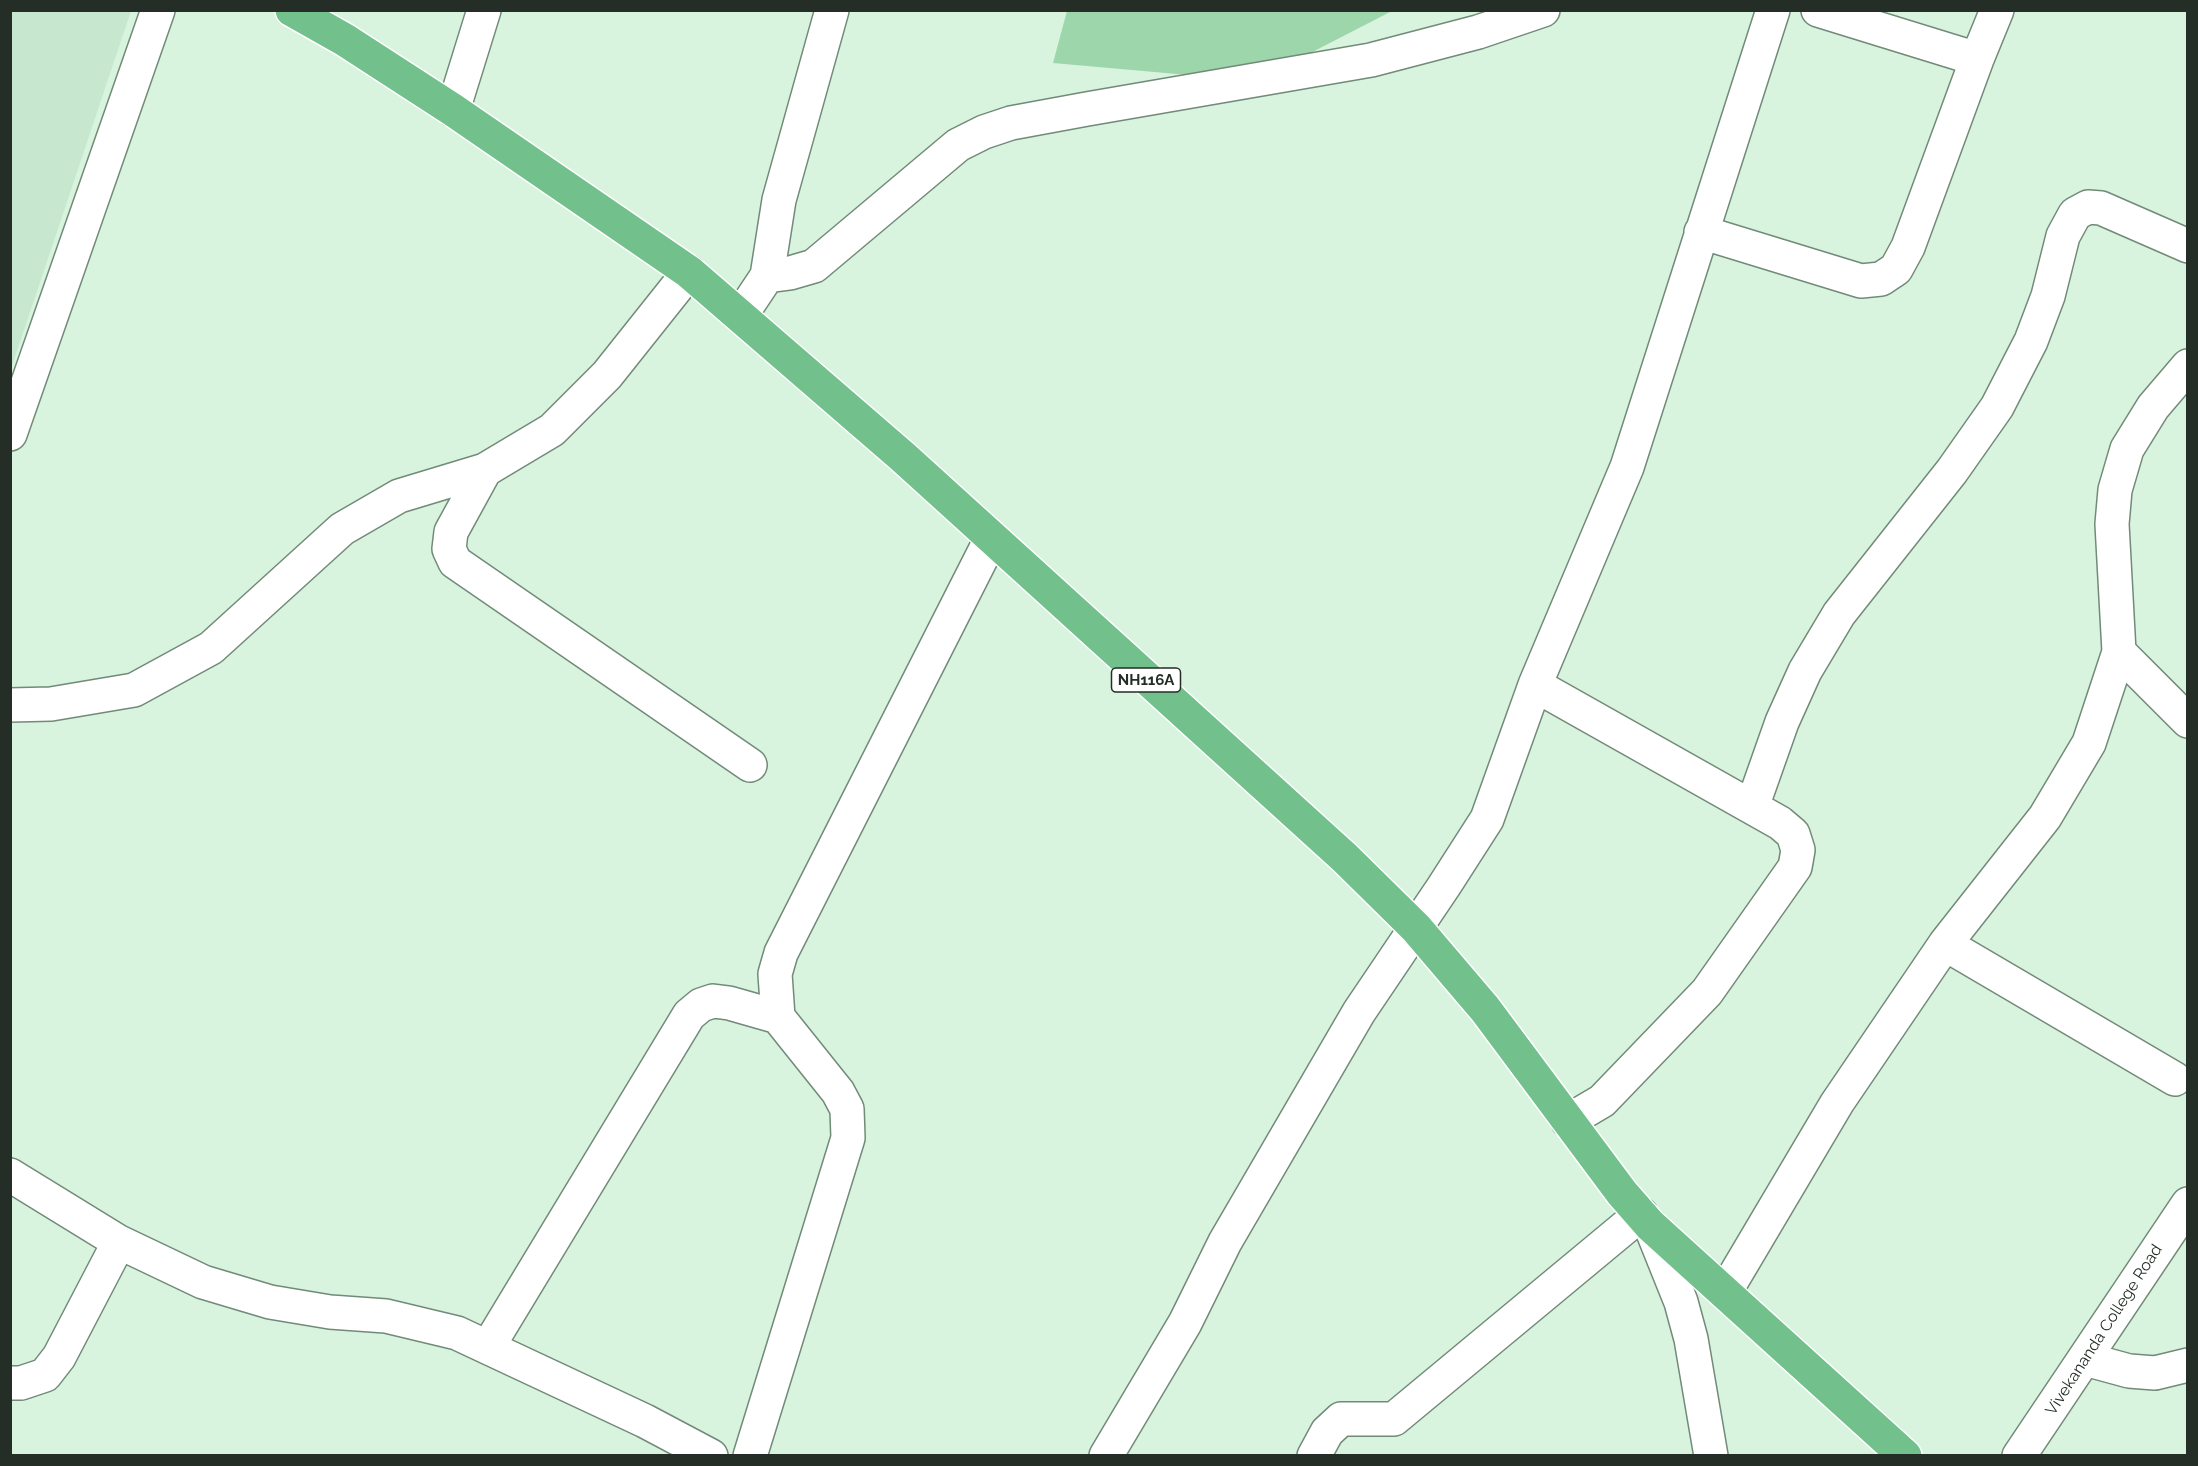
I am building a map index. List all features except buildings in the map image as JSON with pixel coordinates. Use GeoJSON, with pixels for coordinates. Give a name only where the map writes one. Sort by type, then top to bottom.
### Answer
{"type":"FeatureCollection","features":[{"type":"Feature","properties":{"kind":"highway","name":"NH116A"},"geometry":{"type":"LineString","coordinates":[[292,10],[345,40],[453,110],[689,272],[741,315],[1267,787],[1416,928],[1485,1009],[1645,1220],[1905,1455]]}},
{"type":"Feature","properties":{"kind":"street"},"geometry":{"type":"LineString","coordinates":[[10,434],[158,10]]}},
{"type":"Feature","properties":{"kind":"street"},"geometry":{"type":"LineString","coordinates":[[453,110],[484,10]]}},
{"type":"Feature","properties":{"kind":"street"},"geometry":{"type":"LineString","coordinates":[[741,315],[767,276],[779,200],[832,10]]}},
{"type":"Feature","properties":{"kind":"street"},"geometry":{"type":"LineString","coordinates":[[767,276],[790,273],[814,266],[958,145],[984,132],[1011,123],[1371,60],[1478,33],[1543,10]]}},
{"type":"Feature","properties":{"kind":"street"},"geometry":{"type":"LineString","coordinates":[[1106,1455],[1185,1323],[1225,1242],[1359,1012],[1487,819],[1535,685],[1627,467],[1773,10]]}},
{"type":"Feature","properties":{"kind":"street"},"geometry":{"type":"LineString","coordinates":[[1818,10],[1977,59]]}},
{"type":"Feature","properties":{"kind":"street"},"geometry":{"type":"LineString","coordinates":[[1701,232],[1861,281],[1881,279],[1896,269],[1908,247],[1997,10]]}},
{"type":"Feature","properties":{"kind":"street"},"geometry":{"type":"LineString","coordinates":[[1752,807],[1782,722],[1805,671],[1839,614],[1952,471],[1997,407],[2031,341],[2048,296],[2063,236],[2075,214],[2088,207],[2101,208],[2187,246]]}},
{"type":"Feature","properties":{"kind":"street"},"geometry":{"type":"LineString","coordinates":[[10,705],[51,704],[134,690],[211,648],[342,529],[399,496],[485,470],[552,430],[607,375],[689,272]]}},
{"type":"Feature","properties":{"kind":"street"},"geometry":{"type":"LineString","coordinates":[[1725,1292],[1837,1103],[1945,944],[2045,817],[2089,743],[2119,652],[2112,524],[2115,490],[2127,449],[2153,406],[2187,366]]}},
{"type":"Feature","properties":{"kind":"street"},"geometry":{"type":"LineString","coordinates":[[485,470],[451,532],[449,549],[455,562],[750,765]]}},
{"type":"Feature","properties":{"kind":"street"},"geometry":{"type":"LineString","coordinates":[[750,1455],[848,1138],[847,1109],[838,1092],[778,1017],[775,974],[781,953],[991,539]]}},
{"type":"Feature","properties":{"kind":"street"},"geometry":{"type":"LineString","coordinates":[[2119,652],[2187,722]]}},
{"type":"Feature","properties":{"kind":"street"},"geometry":{"type":"LineString","coordinates":[[1535,685],[1780,823],[1793,834],[1798,850],[1795,867],[1707,992],[1602,1101],[1568,1121]]}},
{"type":"Feature","properties":{"kind":"street"},"geometry":{"type":"LineString","coordinates":[[1945,944],[2175,1079]]}},
{"type":"Feature","properties":{"kind":"street"},"geometry":{"type":"LineString","coordinates":[[488,1347],[689,1015],[701,1005],[713,1001],[729,1003],[778,1017]]}},
{"type":"Feature","properties":{"kind":"street"},"geometry":{"type":"LineString","coordinates":[[10,1175],[119,1242],[203,1282],[270,1302],[330,1312],[386,1316],[457,1333],[711,1455]]}},
{"type":"Feature","properties":{"kind":"street","name":"Vivekananda College Road"},"geometry":{"type":"LineString","coordinates":[[2019,1455],[2187,1204]]}},
{"type":"Feature","properties":{"kind":"street"},"geometry":{"type":"LineString","coordinates":[[1314,1455],[1327,1432],[1341,1419],[1394,1419],[1645,1220],[1682,1302],[1691,1339],[1711,1455]]}},
{"type":"Feature","properties":{"kind":"street"},"geometry":{"type":"LineString","coordinates":[[10,1383],[21,1383],[45,1375],[59,1357],[119,1242]]}},
{"type":"Feature","properties":{"kind":"street"},"geometry":{"type":"LineString","coordinates":[[2085,1359],[2129,1371],[2155,1373],[2187,1365]]}},
{"type":"Feature","properties":{"kind":"shaded area"},"geometry":{"type":"Polygon","coordinates":[[[10,11],[131,11],[11,369],[10,11]]]}},
{"type":"Feature","properties":{"kind":"green space"},"geometry":{"type":"Polygon","coordinates":[[[1067,11],[1392,11],[1256,81],[1053,63],[1067,11]]]}}]}
